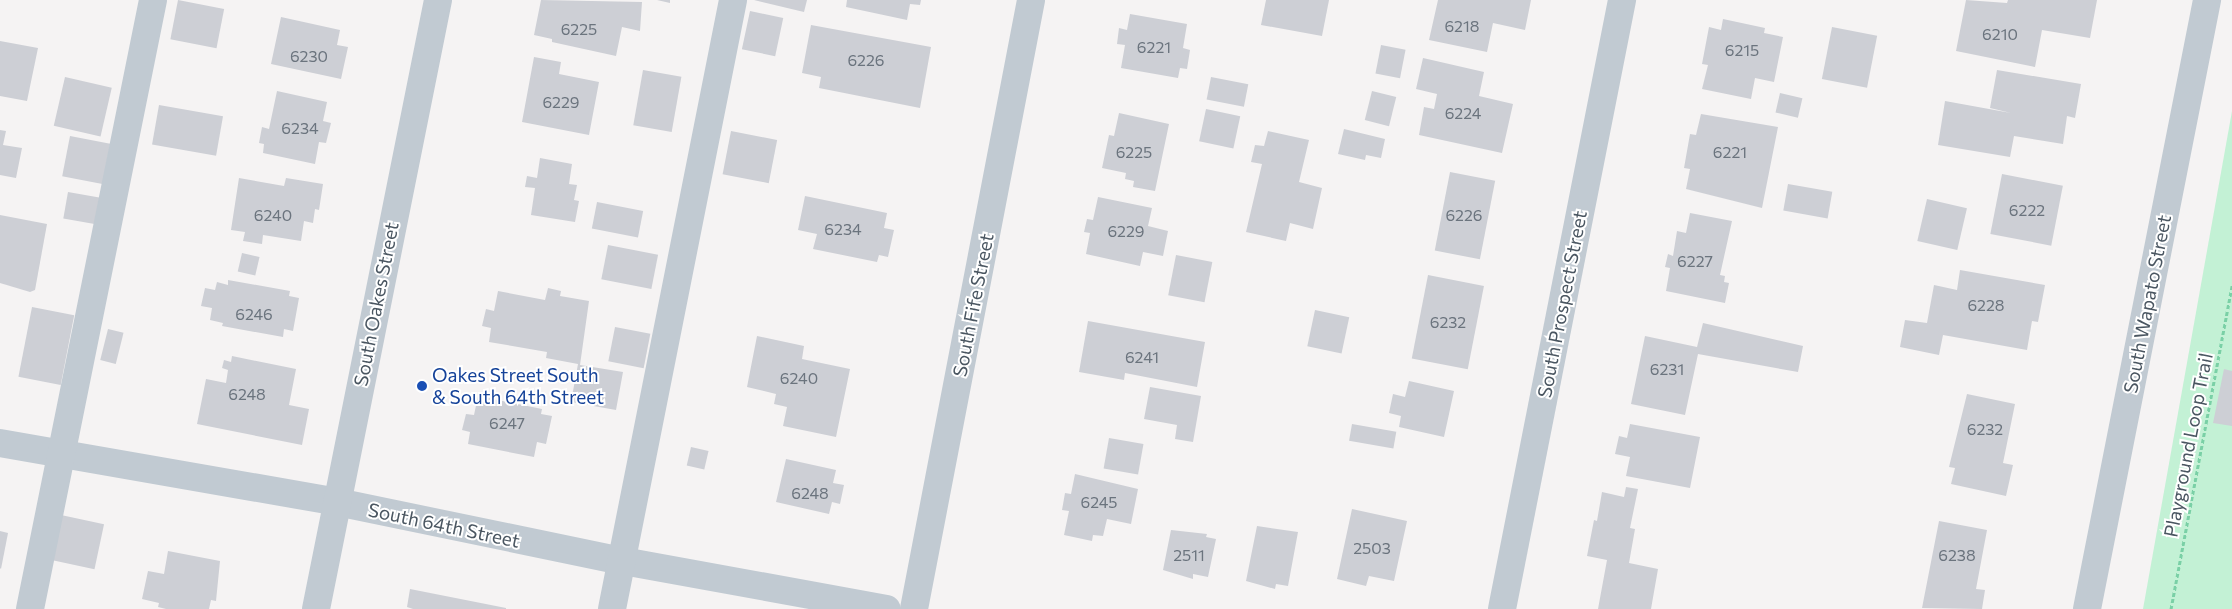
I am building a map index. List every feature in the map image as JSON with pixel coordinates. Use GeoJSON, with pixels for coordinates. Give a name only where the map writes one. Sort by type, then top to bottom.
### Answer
{"type":"FeatureCollection","features":[{"type":"Feature","properties":{"kind":"street"},"geometry":{"type":"LineString","coordinates":[[30,609],[153,0]]}},
{"type":"Feature","properties":{"kind":"street","name":"South Oakes Street"},"geometry":{"type":"LineString","coordinates":[[316,609],[438,0]]}},
{"type":"Feature","properties":{"kind":"street"},"geometry":{"type":"LineString","coordinates":[[612,609],[733,0]]}},
{"type":"Feature","properties":{"kind":"street","name":"South Fife Street"},"geometry":{"type":"LineString","coordinates":[[914,609],[1031,0]]}},
{"type":"Feature","properties":{"kind":"street","name":"South Prospect Street"},"geometry":{"type":"LineString","coordinates":[[1502,609],[1622,0]]}},
{"type":"Feature","properties":{"kind":"street","name":"South Wapato Street"},"geometry":{"type":"LineString","coordinates":[[2087,609],[2207,0]]}},
{"type":"Feature","properties":{"kind":"street","name":"South 64th Street"},"geometry":{"type":"LineString","coordinates":[[0,443],[61,456],[337,502],[623,561],[887,609]]}},
{"type":"Feature","properties":{"kind":"path","name":"Playground Loop Trail"},"geometry":{"type":"LineString","coordinates":[[2171,609],[2232,285]]}},
{"type":"Feature","properties":{"kind":"green space"},"geometry":{"type":"Polygon","coordinates":[[[2232,111],[2232,609],[2143,609],[2232,111]]]}},
{"type":"Feature","properties":{"kind":"building"},"geometry":{"type":"Polygon","coordinates":[[[178,0],[224,9],[217,48],[170,39],[178,0]]]}},
{"type":"Feature","properties":{"kind":"building"},"geometry":{"type":"Polygon","coordinates":[[[541,0],[642,2],[640,31],[622,27],[616,56],[552,42],[552,39],[534,35],[541,0]]]}},
{"type":"Feature","properties":{"kind":"building"},"geometry":{"type":"Polygon","coordinates":[[[657,0],[670,0],[670,3],[657,0]]]}},
{"type":"Feature","properties":{"kind":"building"},"geometry":{"type":"Polygon","coordinates":[[[754,0],[807,0],[804,12],[754,0]]]}},
{"type":"Feature","properties":{"kind":"building"},"geometry":{"type":"Polygon","coordinates":[[[847,0],[921,0],[920,5],[910,4],[907,20],[846,7],[847,0]]]}},
{"type":"Feature","properties":{"kind":"building"},"geometry":{"type":"Polygon","coordinates":[[[1266,0],[1329,0],[1322,36],[1261,25],[1266,0]]]}},
{"type":"Feature","properties":{"kind":"building"},"geometry":{"type":"Polygon","coordinates":[[[1438,0],[1531,0],[1525,30],[1493,23],[1487,52],[1429,40],[1438,0]]]}},
{"type":"Feature","properties":{"kind":"building"},"geometry":{"type":"Polygon","coordinates":[[[1966,0],[2007,3],[2008,0],[2097,0],[2090,38],[2042,30],[2035,67],[1956,51],[1966,0]]]}},
{"type":"Feature","properties":{"kind":"building"},"geometry":{"type":"Polygon","coordinates":[[[750,11],[783,18],[775,56],[742,49],[750,11]]]}},
{"type":"Feature","properties":{"kind":"building"},"geometry":{"type":"Polygon","coordinates":[[[1130,14],[1187,24],[1183,48],[1190,50],[1187,69],[1180,68],[1178,78],[1121,68],[1125,45],[1117,44],[1119,28],[1127,30],[1130,14]]]}},
{"type":"Feature","properties":{"kind":"building"},"geometry":{"type":"Polygon","coordinates":[[[281,17],[340,30],[337,45],[348,47],[341,79],[271,64],[281,17]]]}},
{"type":"Feature","properties":{"kind":"building"},"geometry":{"type":"Polygon","coordinates":[[[1723,19],[1765,28],[1764,33],[1783,37],[1774,82],[1755,78],[1751,99],[1702,89],[1708,65],[1702,64],[1709,27],[1721,30],[1723,19]]]}},
{"type":"Feature","properties":{"kind":"building"},"geometry":{"type":"Polygon","coordinates":[[[811,25],[931,47],[920,108],[819,88],[821,77],[802,73],[811,25]]]}},
{"type":"Feature","properties":{"kind":"building"},"geometry":{"type":"Polygon","coordinates":[[[1832,27],[1877,36],[1867,88],[1822,79],[1832,27]]]}},
{"type":"Feature","properties":{"kind":"building"},"geometry":{"type":"Polygon","coordinates":[[[0,41],[38,48],[27,101],[0,96],[0,41]]]}},
{"type":"Feature","properties":{"kind":"building"},"geometry":{"type":"Polygon","coordinates":[[[1381,45],[1406,50],[1400,78],[1375,73],[1381,45]]]}},
{"type":"Feature","properties":{"kind":"building"},"geometry":{"type":"Polygon","coordinates":[[[534,57],[561,62],[559,74],[599,82],[589,135],[522,122],[534,57]]]}},
{"type":"Feature","properties":{"kind":"building"},"geometry":{"type":"Polygon","coordinates":[[[1423,58],[1484,72],[1479,96],[1513,104],[1502,153],[1419,135],[1424,107],[1434,109],[1437,94],[1416,89],[1423,58]]]}},
{"type":"Feature","properties":{"kind":"building"},"geometry":{"type":"Polygon","coordinates":[[[643,70],[681,77],[672,132],[633,125],[643,70]]]}},
{"type":"Feature","properties":{"kind":"building"},"geometry":{"type":"Polygon","coordinates":[[[1997,70],[2081,84],[2075,118],[2067,116],[2063,144],[2014,136],[2010,157],[1938,145],[1945,101],[2011,113],[1990,108],[1997,70]]]}},
{"type":"Feature","properties":{"kind":"building"},"geometry":{"type":"Polygon","coordinates":[[[65,77],[112,88],[101,137],[54,126],[65,77]]]}},
{"type":"Feature","properties":{"kind":"building"},"geometry":{"type":"Polygon","coordinates":[[[1211,77],[1248,84],[1244,107],[1207,100],[1211,77]]]}},
{"type":"Feature","properties":{"kind":"building"},"geometry":{"type":"Polygon","coordinates":[[[277,91],[327,102],[323,121],[331,123],[326,143],[319,142],[315,164],[263,153],[264,144],[259,143],[262,127],[269,129],[277,91]]]}},
{"type":"Feature","properties":{"kind":"building"},"geometry":{"type":"Polygon","coordinates":[[[1372,91],[1396,97],[1389,126],[1365,120],[1372,91]]]}},
{"type":"Feature","properties":{"kind":"building"},"geometry":{"type":"Polygon","coordinates":[[[1780,93],[1802,98],[1798,118],[1776,112],[1780,93]]]}},
{"type":"Feature","properties":{"kind":"building"},"geometry":{"type":"Polygon","coordinates":[[[159,105],[223,116],[216,156],[152,144],[159,105]]]}},
{"type":"Feature","properties":{"kind":"building"},"geometry":{"type":"Polygon","coordinates":[[[1206,109],[1240,116],[1233,149],[1199,141],[1206,109]]]}},
{"type":"Feature","properties":{"kind":"building"},"geometry":{"type":"Polygon","coordinates":[[[1119,113],[1169,124],[1155,191],[1133,187],[1134,181],[1125,179],[1126,173],[1102,168],[1109,135],[1114,136],[1119,113]]]}},
{"type":"Feature","properties":{"kind":"building"},"geometry":{"type":"Polygon","coordinates":[[[1701,114],[1778,127],[1762,208],[1686,189],[1690,169],[1684,168],[1690,134],[1696,135],[1701,114]]]}},
{"type":"Feature","properties":{"kind":"building"},"geometry":{"type":"Polygon","coordinates":[[[1344,129],[1385,139],[1381,158],[1366,155],[1365,160],[1338,154],[1344,129]]]}},
{"type":"Feature","properties":{"kind":"building"},"geometry":{"type":"Polygon","coordinates":[[[0,130],[6,131],[3,145],[22,148],[16,178],[0,175],[0,130]]]}},
{"type":"Feature","properties":{"kind":"building"},"geometry":{"type":"Polygon","coordinates":[[[731,131],[777,140],[769,183],[723,174],[731,131]]]}},
{"type":"Feature","properties":{"kind":"building"},"geometry":{"type":"Polygon","coordinates":[[[1268,131],[1309,140],[1299,182],[1322,188],[1313,229],[1290,223],[1286,241],[1246,232],[1262,164],[1251,162],[1255,145],[1264,146],[1268,131]]]}},
{"type":"Feature","properties":{"kind":"building"},"geometry":{"type":"Polygon","coordinates":[[[70,136],[110,144],[102,184],[62,176],[70,136]]]}},
{"type":"Feature","properties":{"kind":"building"},"geometry":{"type":"Polygon","coordinates":[[[540,158],[572,164],[569,184],[577,185],[574,200],[579,201],[575,222],[531,215],[535,188],[525,187],[527,176],[537,178],[540,158]]]}},
{"type":"Feature","properties":{"kind":"building"},"geometry":{"type":"Polygon","coordinates":[[[1450,172],[1495,181],[1480,259],[1435,251],[1450,172]]]}},
{"type":"Feature","properties":{"kind":"building"},"geometry":{"type":"Polygon","coordinates":[[[2002,174],[2063,186],[2051,246],[1990,234],[2002,174]]]}},
{"type":"Feature","properties":{"kind":"building"},"geometry":{"type":"Polygon","coordinates":[[[239,178],[284,186],[286,178],[323,184],[319,210],[315,209],[313,223],[304,221],[301,241],[263,235],[262,244],[243,241],[245,232],[231,230],[239,178]]]}},
{"type":"Feature","properties":{"kind":"building"},"geometry":{"type":"Polygon","coordinates":[[[1788,184],[1832,192],[1828,218],[1783,211],[1788,184]]]}},
{"type":"Feature","properties":{"kind":"building"},"geometry":{"type":"Polygon","coordinates":[[[68,192],[103,198],[99,225],[63,219],[68,192]]]}},
{"type":"Feature","properties":{"kind":"building"},"geometry":{"type":"Polygon","coordinates":[[[805,196],[887,213],[884,228],[894,230],[888,257],[879,255],[877,262],[813,249],[817,234],[798,230],[805,196]]]}},
{"type":"Feature","properties":{"kind":"building"},"geometry":{"type":"Polygon","coordinates":[[[1098,197],[1152,208],[1148,226],[1168,231],[1163,256],[1143,252],[1140,266],[1086,254],[1090,233],[1084,232],[1087,219],[1093,220],[1098,197]]]}},
{"type":"Feature","properties":{"kind":"building"},"geometry":{"type":"Polygon","coordinates":[[[1927,199],[1967,208],[1957,250],[1917,241],[1927,199]]]}},
{"type":"Feature","properties":{"kind":"building"},"geometry":{"type":"Polygon","coordinates":[[[597,202],[643,211],[638,237],[592,229],[597,202]]]}},
{"type":"Feature","properties":{"kind":"building"},"geometry":{"type":"Polygon","coordinates":[[[1690,213],[1732,221],[1720,275],[1725,276],[1724,282],[1729,283],[1725,303],[1666,291],[1670,268],[1665,267],[1668,254],[1673,256],[1677,231],[1686,233],[1690,213]]]}},
{"type":"Feature","properties":{"kind":"building"},"geometry":{"type":"Polygon","coordinates":[[[0,215],[47,224],[35,290],[30,292],[0,283],[0,215]]]}},
{"type":"Feature","properties":{"kind":"building"},"geometry":{"type":"Polygon","coordinates":[[[608,245],[658,255],[651,289],[601,279],[608,245]]]}},
{"type":"Feature","properties":{"kind":"building"},"geometry":{"type":"Polygon","coordinates":[[[242,253],[260,257],[255,276],[238,272],[242,253]]]}},
{"type":"Feature","properties":{"kind":"building"},"geometry":{"type":"Polygon","coordinates":[[[1176,255],[1212,262],[1204,302],[1168,295],[1176,255]]]}},
{"type":"Feature","properties":{"kind":"building"},"geometry":{"type":"Polygon","coordinates":[[[1960,270],[2045,285],[2038,322],[2032,321],[2027,350],[1943,335],[1939,355],[1900,347],[1905,320],[1927,323],[1934,285],[1957,290],[1960,270]]]}},
{"type":"Feature","properties":{"kind":"building"},"geometry":{"type":"Polygon","coordinates":[[[1428,275],[1484,286],[1468,369],[1412,358],[1428,275]]]}},
{"type":"Feature","properties":{"kind":"building"},"geometry":{"type":"Polygon","coordinates":[[[228,280],[290,291],[289,296],[299,298],[293,331],[284,329],[283,337],[222,326],[223,323],[210,320],[212,308],[201,306],[205,288],[215,290],[217,282],[228,285],[228,280]]]}},
{"type":"Feature","properties":{"kind":"building"},"geometry":{"type":"Polygon","coordinates":[[[548,288],[561,291],[560,296],[589,301],[580,365],[623,372],[616,410],[571,402],[578,364],[546,358],[547,352],[489,342],[491,328],[482,326],[486,309],[494,311],[498,291],[545,300],[548,288]]]}},
{"type":"Feature","properties":{"kind":"building"},"geometry":{"type":"Polygon","coordinates":[[[32,307],[74,315],[61,385],[18,377],[32,307]]]}},
{"type":"Feature","properties":{"kind":"building"},"geometry":{"type":"Polygon","coordinates":[[[1315,310],[1349,317],[1342,353],[1307,346],[1315,310]]]}},
{"type":"Feature","properties":{"kind":"building"},"geometry":{"type":"Polygon","coordinates":[[[1088,321],[1205,342],[1197,387],[1125,373],[1124,380],[1079,372],[1088,321]]]}},
{"type":"Feature","properties":{"kind":"building"},"geometry":{"type":"Polygon","coordinates":[[[1703,323],[1803,346],[1798,372],[1698,354],[1685,415],[1631,404],[1645,336],[1697,347],[1703,323]]]}},
{"type":"Feature","properties":{"kind":"building"},"geometry":{"type":"Polygon","coordinates":[[[615,327],[650,334],[644,368],[608,361],[615,327]]]}},
{"type":"Feature","properties":{"kind":"building"},"geometry":{"type":"Polygon","coordinates":[[[108,329],[124,333],[116,364],[100,360],[108,329]]]}},
{"type":"Feature","properties":{"kind":"building"},"geometry":{"type":"Polygon","coordinates":[[[757,336],[804,346],[802,359],[850,369],[836,437],[783,426],[787,407],[774,404],[776,394],[747,387],[757,336]]]}},
{"type":"Feature","properties":{"kind":"building"},"geometry":{"type":"Polygon","coordinates":[[[232,356],[296,369],[289,405],[309,409],[302,445],[197,424],[206,379],[226,383],[228,370],[222,368],[224,360],[231,362],[232,356]]]}},
{"type":"Feature","properties":{"kind":"building"},"geometry":{"type":"Polygon","coordinates":[[[2224,369],[2232,371],[2232,426],[2213,423],[2224,369]]]}},
{"type":"Feature","properties":{"kind":"building"},"geometry":{"type":"Polygon","coordinates":[[[1409,381],[1454,391],[1444,437],[1399,427],[1401,416],[1389,413],[1393,394],[1405,397],[1409,381]]]}},
{"type":"Feature","properties":{"kind":"building"},"geometry":{"type":"Polygon","coordinates":[[[1150,387],[1201,396],[1193,442],[1175,439],[1177,425],[1144,419],[1150,387]]]}},
{"type":"Feature","properties":{"kind":"building"},"geometry":{"type":"Polygon","coordinates":[[[1967,394],[2015,404],[2003,463],[2013,465],[2006,496],[1951,484],[1955,468],[1949,467],[1967,394]]]}},
{"type":"Feature","properties":{"kind":"building"},"geometry":{"type":"Polygon","coordinates":[[[478,396],[542,409],[541,414],[552,416],[546,444],[537,442],[534,457],[468,444],[470,432],[462,430],[466,414],[474,415],[478,396]]]}},
{"type":"Feature","properties":{"kind":"building"},"geometry":{"type":"Polygon","coordinates":[[[1352,424],[1396,432],[1393,449],[1349,441],[1352,424]]]}},
{"type":"Feature","properties":{"kind":"building"},"geometry":{"type":"Polygon","coordinates":[[[1630,424],[1700,437],[1690,488],[1626,476],[1630,457],[1615,454],[1619,436],[1627,438],[1630,424]]]}},
{"type":"Feature","properties":{"kind":"building"},"geometry":{"type":"Polygon","coordinates":[[[1109,438],[1143,444],[1138,475],[1104,469],[1109,438]]]}},
{"type":"Feature","properties":{"kind":"building"},"geometry":{"type":"Polygon","coordinates":[[[691,447],[709,451],[704,470],[687,466],[691,447]]]}},
{"type":"Feature","properties":{"kind":"building"},"geometry":{"type":"Polygon","coordinates":[[[786,459],[836,470],[833,483],[844,485],[840,504],[832,502],[829,514],[776,502],[786,459]]]}},
{"type":"Feature","properties":{"kind":"building"},"geometry":{"type":"Polygon","coordinates":[[[1075,474],[1138,489],[1131,524],[1107,519],[1103,536],[1093,535],[1092,541],[1064,535],[1069,511],[1062,510],[1065,493],[1071,494],[1075,474]]]}},
{"type":"Feature","properties":{"kind":"building"},"geometry":{"type":"Polygon","coordinates":[[[1626,487],[1638,489],[1630,528],[1635,529],[1629,563],[1658,569],[1651,609],[1598,609],[1607,560],[1587,556],[1594,520],[1597,521],[1602,492],[1624,497],[1626,487]]]}},
{"type":"Feature","properties":{"kind":"building"},"geometry":{"type":"Polygon","coordinates":[[[1352,509],[1407,521],[1394,581],[1369,576],[1366,586],[1337,579],[1352,509]]]}},
{"type":"Feature","properties":{"kind":"building"},"geometry":{"type":"Polygon","coordinates":[[[61,515],[104,524],[94,569],[51,560],[61,515]]]}},
{"type":"Feature","properties":{"kind":"building"},"geometry":{"type":"Polygon","coordinates":[[[1939,521],[1987,530],[1976,589],[1985,590],[1982,609],[1922,608],[1939,521]]]}},
{"type":"Feature","properties":{"kind":"building"},"geometry":{"type":"Polygon","coordinates":[[[1257,526],[1298,532],[1288,586],[1276,584],[1275,589],[1246,581],[1257,526]]]}},
{"type":"Feature","properties":{"kind":"building"},"geometry":{"type":"Polygon","coordinates":[[[1171,530],[1207,534],[1206,537],[1216,539],[1208,577],[1193,574],[1193,579],[1163,570],[1171,530]]]}},
{"type":"Feature","properties":{"kind":"building"},"geometry":{"type":"Polygon","coordinates":[[[0,531],[8,533],[1,569],[0,568],[0,531]]]}},
{"type":"Feature","properties":{"kind":"building"},"geometry":{"type":"Polygon","coordinates":[[[168,551],[220,561],[216,601],[211,600],[209,609],[166,609],[158,607],[159,603],[142,599],[148,571],[164,574],[168,551]]]}},
{"type":"Feature","properties":{"kind":"building"},"geometry":{"type":"Polygon","coordinates":[[[410,589],[506,609],[413,609],[407,607],[410,589]]]}},
{"type":"Feature","properties":{"kind":"place","name":"Oakes Street South & South 64th Street"},"geometry":{"type":"Point","coordinates":[422,386]}}]}
